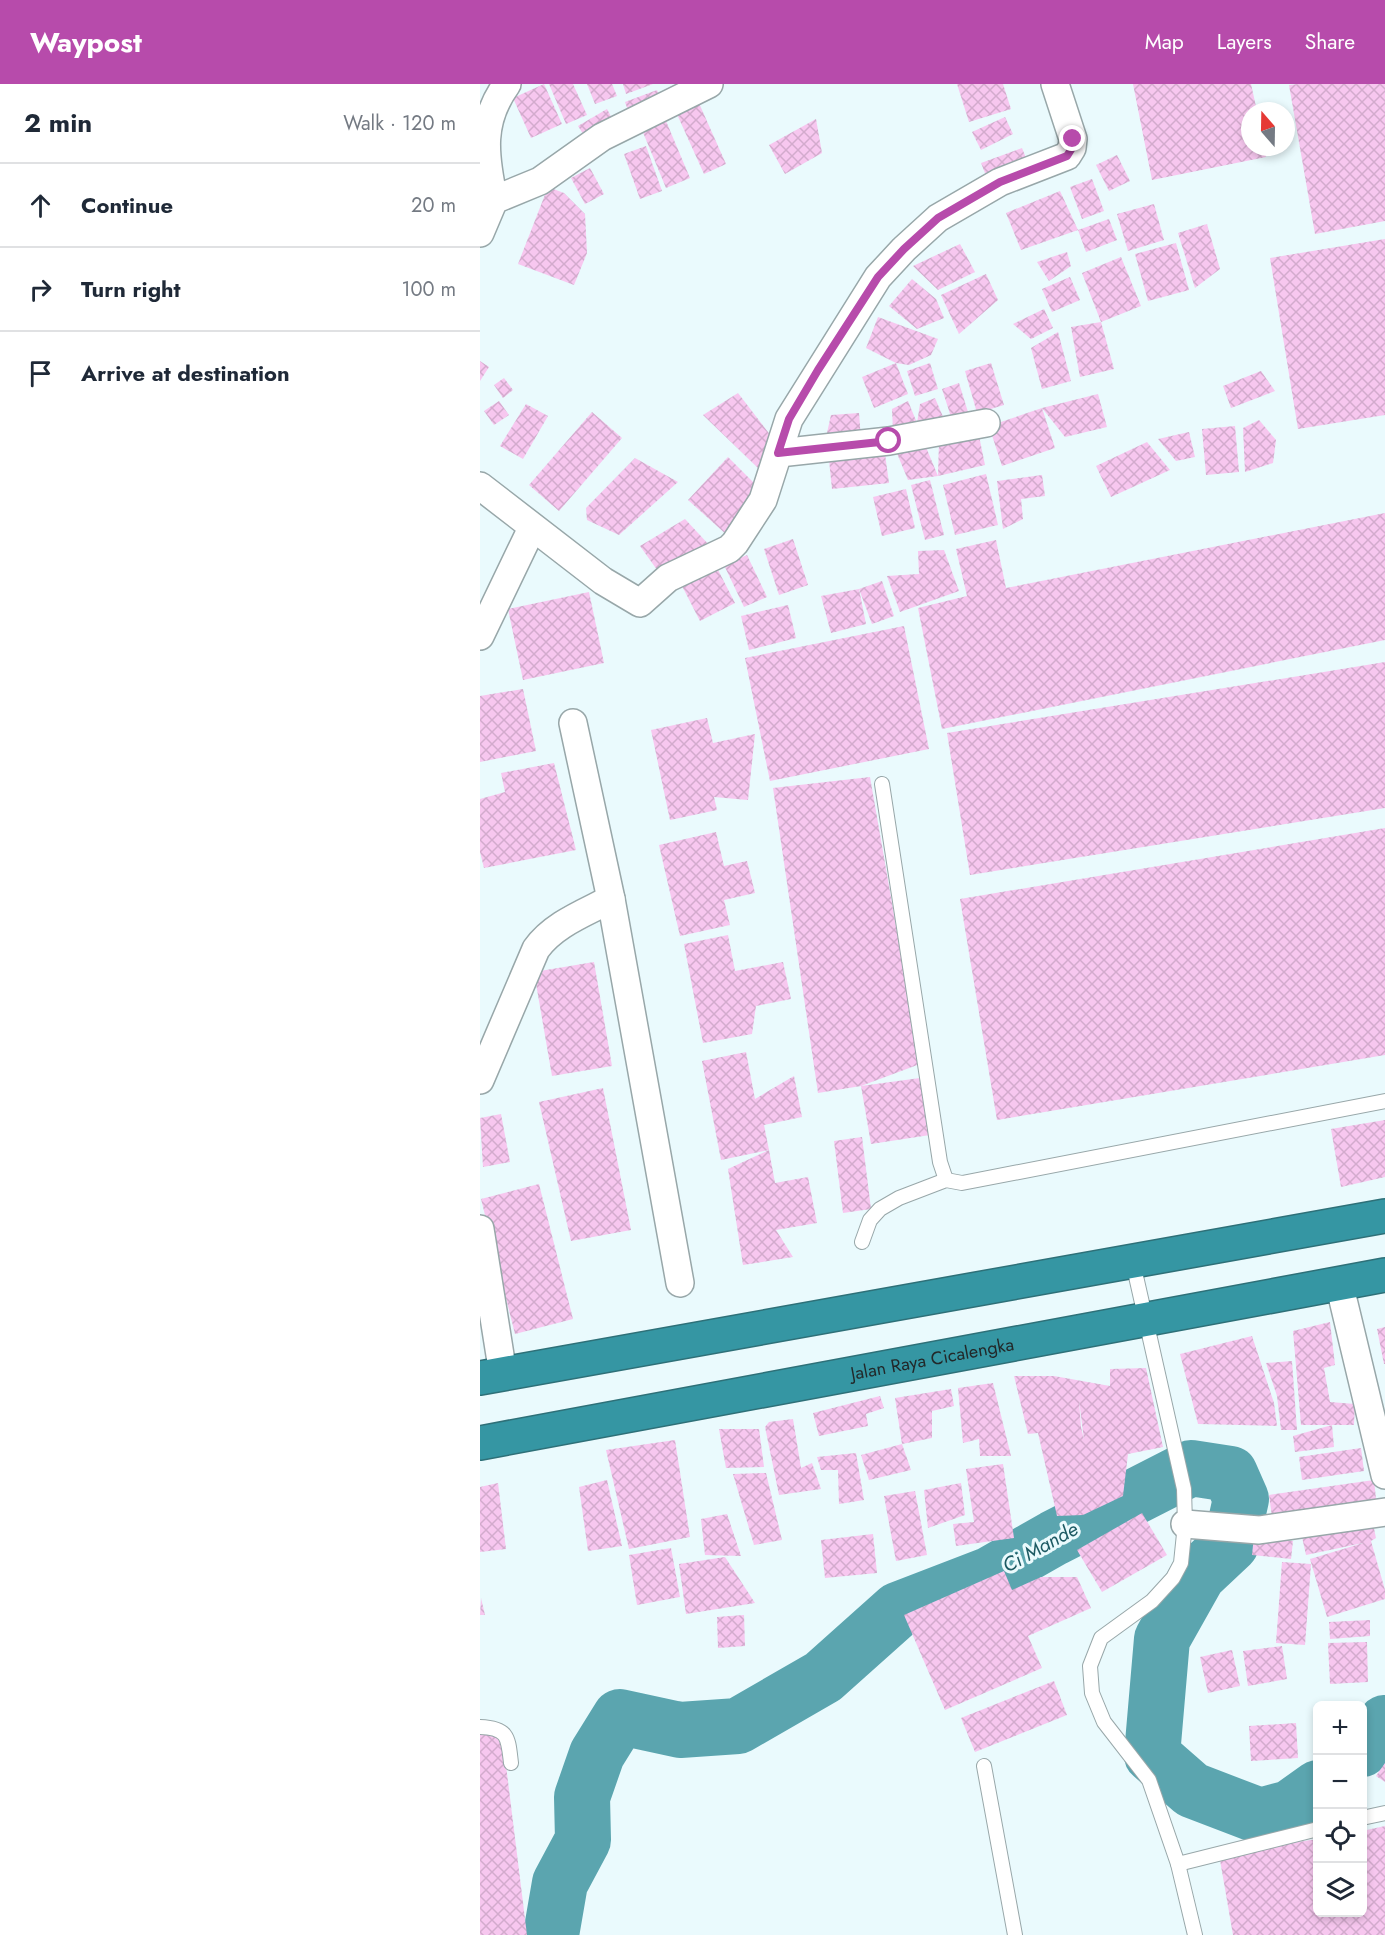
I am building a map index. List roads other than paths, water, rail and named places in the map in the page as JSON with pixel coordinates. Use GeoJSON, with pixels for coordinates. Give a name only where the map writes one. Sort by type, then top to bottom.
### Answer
{"type":"FeatureCollection","features":[{"type":"Feature","properties":{"kind":"highway"},"geometry":{"type":"LineString","coordinates":[[492,1376],[1133,1263],[1385,1216]]}},
{"type":"Feature","properties":{"kind":"highway","name":"Jalan Raya Cicalengka"},"geometry":{"type":"LineString","coordinates":[[480,1443],[1385,1275]]}},
{"type":"Feature","properties":{"kind":"street"},"geometry":{"type":"LineString","coordinates":[[480,232],[494,200],[482,143],[482,131],[491,99],[507,84]]}},
{"type":"Feature","properties":{"kind":"street"},"geometry":{"type":"LineString","coordinates":[[494,200],[540,181],[602,137],[709,84]]}},
{"type":"Feature","properties":{"kind":"street"},"geometry":{"type":"LineString","coordinates":[[480,486],[603,581],[643,603],[668,578],[729,549],[763,500],[789,419],[878,277],[938,218],[1000,182],[1067,156],[1072,148],[1073,139],[1055,84]]}},
{"type":"Feature","properties":{"kind":"street"},"geometry":{"type":"LineString","coordinates":[[778,453],[889,441],[986,423]]}},
{"type":"Feature","properties":{"kind":"street"},"geometry":{"type":"LineString","coordinates":[[480,636],[532,528]]}},
{"type":"Feature","properties":{"kind":"street"},"geometry":{"type":"LineString","coordinates":[[573,723],[612,899],[680,1283]]}},
{"type":"Feature","properties":{"kind":"street"},"geometry":{"type":"LineString","coordinates":[[480,1080],[536,949],[546,935],[612,899]]}},
{"type":"Feature","properties":{"kind":"street"},"geometry":{"type":"LineString","coordinates":[[480,1229],[492,1376]]}},
{"type":"Feature","properties":{"kind":"street"},"geometry":{"type":"LineString","coordinates":[[1339,1283],[1385,1475]]}},
{"type":"Feature","properties":{"kind":"street"},"geometry":{"type":"LineString","coordinates":[[1185,1524],[1259,1530],[1314,1524],[1385,1512]]}},
{"type":"Feature","properties":{"kind":"lane"},"geometry":{"type":"LineString","coordinates":[[882,784],[940,1162],[946,1180]]}},
{"type":"Feature","properties":{"kind":"lane"},"geometry":{"type":"LineString","coordinates":[[862,1242],[870,1220],[880,1209],[899,1197],[946,1180],[962,1183],[1385,1101]]}},
{"type":"Feature","properties":{"kind":"lane"},"geometry":{"type":"LineString","coordinates":[[1133,1263],[1184,1489],[1185,1524],[1181,1563],[1173,1578],[1152,1601],[1101,1638],[1090,1666],[1092,1693],[1104,1722],[1149,1780],[1178,1864],[1195,1935]]}},
{"type":"Feature","properties":{"kind":"lane"},"geometry":{"type":"LineString","coordinates":[[480,1727],[497,1728],[504,1733],[508,1739],[511,1763]]}},
{"type":"Feature","properties":{"kind":"lane"},"geometry":{"type":"LineString","coordinates":[[984,1766],[1015,1935]]}},
{"type":"Feature","properties":{"kind":"lane"},"geometry":{"type":"LineString","coordinates":[[1367,1817],[1385,1814]]}},
{"type":"Feature","properties":{"kind":"lane"},"geometry":{"type":"LineString","coordinates":[[1178,1864],[1313,1830]]}},
{"type":"Feature","properties":{"kind":"waterway","name":"Ci Mande"},"geometry":{"type":"LineString","coordinates":[[551,1935],[560,1883],[583,1840],[582,1797],[597,1754],[620,1717],[680,1730],[738,1726],[823,1677],[898,1610],[989,1575],[1054,1538],[1191,1468],[1230,1474],[1241,1499],[1231,1544],[1198,1575],[1162,1639],[1152,1755],[1192,1790],[1260,1816],[1290,1808],[1313,1792]]}},
{"type":"Feature","properties":{"kind":"waterway","name":"Ci Mande"},"geometry":{"type":"LineString","coordinates":[[1367,1743],[1385,1723]]}}]}
